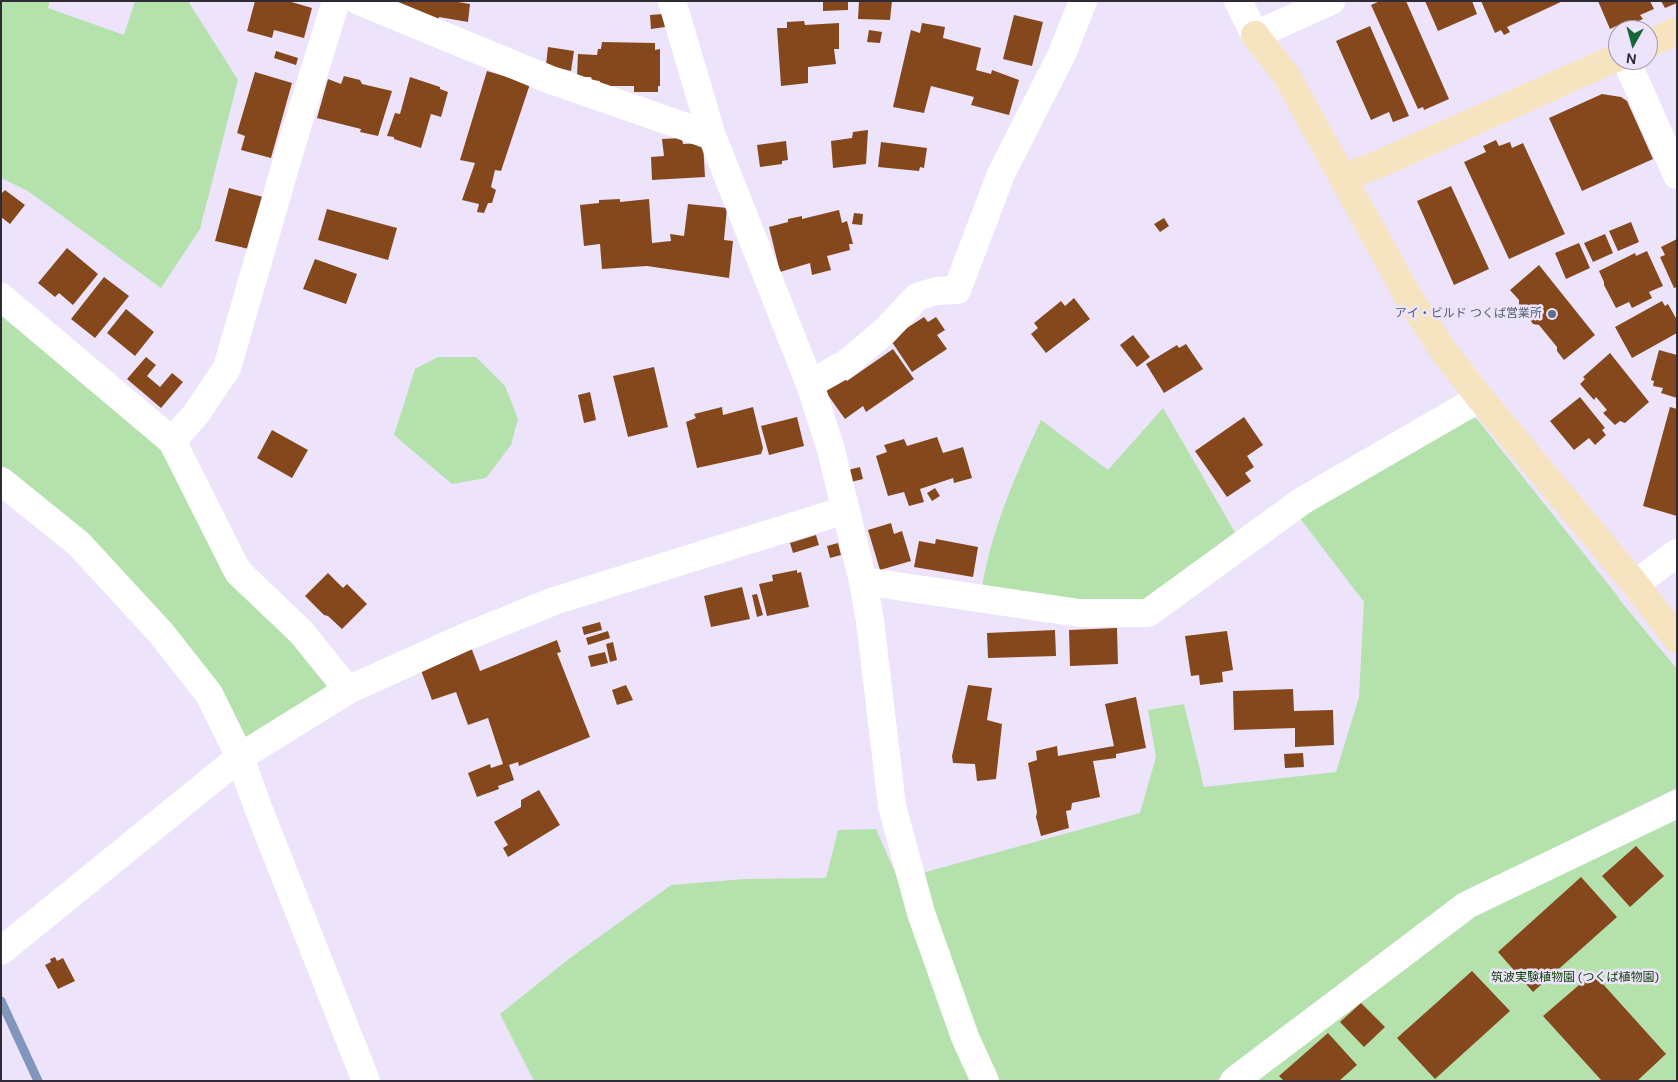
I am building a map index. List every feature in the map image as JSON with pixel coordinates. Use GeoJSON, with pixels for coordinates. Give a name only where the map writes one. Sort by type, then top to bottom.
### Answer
{"type":"FeatureCollection","features":[{"type":"Feature","properties":{"kind":"street"},"geometry":{"type":"LineString","coordinates":[[172,441],[196,414],[227,368],[290,150],[336,1]]}},
{"type":"Feature","properties":{"kind":"street"},"geometry":{"type":"LineString","coordinates":[[359,1],[551,80],[712,136]]}},
{"type":"Feature","properties":{"kind":"street"},"geometry":{"type":"LineString","coordinates":[[672,1],[712,136],[810,384],[831,450],[863,581],[870,620],[892,806],[921,913],[965,1037],[985,1081]]}},
{"type":"Feature","properties":{"kind":"street"},"geometry":{"type":"LineString","coordinates":[[810,384],[847,363],[885,330],[917,297],[936,291],[957,290],[1001,174],[1062,54],[1083,1]]}},
{"type":"Feature","properties":{"kind":"street"},"geometry":{"type":"LineString","coordinates":[[1238,1],[1255,35],[1286,75],[1408,296],[1442,349],[1677,638]]}},
{"type":"Feature","properties":{"kind":"street"},"geometry":{"type":"LineString","coordinates":[[1255,35],[1331,1]]}},
{"type":"Feature","properties":{"kind":"street"},"geometry":{"type":"LineString","coordinates":[[1658,40],[1677,31]]}},
{"type":"Feature","properties":{"kind":"street"},"geometry":{"type":"LineString","coordinates":[[1343,178],[1379,164],[1608,61]]}},
{"type":"Feature","properties":{"kind":"street"},"geometry":{"type":"LineString","coordinates":[[1630,70],[1677,175]]}},
{"type":"Feature","properties":{"kind":"street"},"geometry":{"type":"LineString","coordinates":[[1,297],[172,441],[238,572],[301,632],[348,690]]}},
{"type":"Feature","properties":{"kind":"street"},"geometry":{"type":"LineString","coordinates":[[863,581],[1078,613],[1148,613],[1302,501],[1480,398]]}},
{"type":"Feature","properties":{"kind":"street"},"geometry":{"type":"LineString","coordinates":[[1,481],[79,544],[161,633],[209,694],[240,758],[366,1081]]}},
{"type":"Feature","properties":{"kind":"street"},"geometry":{"type":"LineString","coordinates":[[1,951],[240,758],[348,690],[463,638],[554,601],[845,510]]}},
{"type":"Feature","properties":{"kind":"street"},"geometry":{"type":"LineString","coordinates":[[1635,584],[1677,553]]}},
{"type":"Feature","properties":{"kind":"street"},"geometry":{"type":"LineString","coordinates":[[1234,1081],[1467,905],[1677,804]]}},
{"type":"Feature","properties":{"kind":"green space"},"geometry":{"type":"Polygon","coordinates":[[[1,1],[50,1],[48,8],[124,35],[135,1],[188,1],[238,80],[200,229],[161,288],[28,191],[1,178],[1,1]]]}},
{"type":"Feature","properties":{"kind":"green space"},"geometry":{"type":"Polygon","coordinates":[[[1,312],[162,450],[325,675],[326,686],[324,694],[252,740],[244,738],[95,546],[1,466],[1,312]]]}},
{"type":"Feature","properties":{"kind":"green space"},"geometry":{"type":"Polygon","coordinates":[[[438,357],[476,357],[505,386],[518,419],[511,445],[486,478],[452,484],[394,435],[415,369],[438,357]]]}},
{"type":"Feature","properties":{"kind":"green space"},"geometry":{"type":"Polygon","coordinates":[[[1163,408],[1236,534],[1145,606],[1073,608],[982,587],[998,522],[1041,420],[1108,470],[1163,408]]]}},
{"type":"Feature","properties":{"kind":"green space"},"geometry":{"type":"Polygon","coordinates":[[[1476,418],[1623,604],[1677,669],[1677,788],[1460,894],[1216,1081],[996,1081],[976,1037],[922,873],[1140,813],[1156,757],[1148,710],[1184,704],[1204,787],[1336,772],[1359,697],[1364,602],[1299,517],[1463,420],[1476,418]]]}},
{"type":"Feature","properties":{"kind":"green space","name":"筑波実験植物園 (つくば植物園)"},"geometry":{"type":"Polygon","coordinates":[[[1677,815],[1677,1081],[1252,1081],[1476,913],[1677,815]]]}},
{"type":"Feature","properties":{"kind":"green space"},"geometry":{"type":"Polygon","coordinates":[[[876,829],[897,877],[971,1081],[534,1081],[500,1014],[570,958],[671,885],[745,879],[826,878],[838,830],[876,829]]]}},
{"type":"Feature","properties":{"kind":"building"},"geometry":{"type":"Polygon","coordinates":[[[255,1],[288,1],[312,8],[304,38],[274,30],[272,38],[247,31],[255,1]]]}},
{"type":"Feature","properties":{"kind":"building"},"geometry":{"type":"Polygon","coordinates":[[[395,1],[452,1],[470,4],[468,22],[439,17],[438,22],[395,1]]]}},
{"type":"Feature","properties":{"kind":"building"},"geometry":{"type":"Polygon","coordinates":[[[823,1],[848,1],[848,10],[823,11],[823,1]]]}},
{"type":"Feature","properties":{"kind":"building"},"geometry":{"type":"Polygon","coordinates":[[[859,1],[892,1],[890,20],[858,19],[859,1]]]}},
{"type":"Feature","properties":{"kind":"building"},"geometry":{"type":"Polygon","coordinates":[[[1380,1],[1406,1],[1449,99],[1424,110],[1423,107],[1418,109],[1371,5],[1380,1]]]}},
{"type":"Feature","properties":{"kind":"building"},"geometry":{"type":"Polygon","coordinates":[[[1425,1],[1472,1],[1477,14],[1438,31],[1425,1]]]}},
{"type":"Feature","properties":{"kind":"building"},"geometry":{"type":"Polygon","coordinates":[[[1481,1],[1563,1],[1507,27],[1510,32],[1504,35],[1501,30],[1495,33],[1481,1]]]}},
{"type":"Feature","properties":{"kind":"building"},"geometry":{"type":"Polygon","coordinates":[[[1598,1],[1650,1],[1654,9],[1640,15],[1643,19],[1641,20],[1608,20],[1608,24],[1598,1]]]}},
{"type":"Feature","properties":{"kind":"building"},"geometry":{"type":"Polygon","coordinates":[[[1661,1],[1677,1],[1677,3],[1665,8],[1661,1]]]}},
{"type":"Feature","properties":{"kind":"building"},"geometry":{"type":"Polygon","coordinates":[[[663,14],[665,27],[651,29],[650,15],[663,14]]]}},
{"type":"Feature","properties":{"kind":"building"},"geometry":{"type":"Polygon","coordinates":[[[1014,15],[1043,22],[1032,66],[1003,59],[1014,15]]]}},
{"type":"Feature","properties":{"kind":"building"},"geometry":{"type":"Polygon","coordinates":[[[804,21],[805,25],[839,23],[839,49],[834,49],[836,64],[808,67],[808,83],[781,86],[777,28],[787,28],[787,22],[804,21]]]}},
{"type":"Feature","properties":{"kind":"building"},"geometry":{"type":"Polygon","coordinates":[[[922,23],[945,27],[943,38],[981,48],[976,70],[991,74],[992,70],[1019,80],[1009,115],[971,105],[974,97],[931,86],[924,113],[893,107],[911,30],[920,33],[922,23]]]}},
{"type":"Feature","properties":{"kind":"building"},"geometry":{"type":"Polygon","coordinates":[[[1370,26],[1409,116],[1393,122],[1389,112],[1371,120],[1336,41],[1370,26]]]}},
{"type":"Feature","properties":{"kind":"building"},"geometry":{"type":"Polygon","coordinates":[[[869,30],[882,32],[880,43],[867,42],[869,30]]]}},
{"type":"Feature","properties":{"kind":"building"},"geometry":{"type":"Polygon","coordinates":[[[602,42],[655,43],[655,50],[660,49],[660,86],[658,86],[658,92],[634,92],[634,86],[599,86],[600,81],[592,80],[591,77],[577,77],[578,54],[597,55],[598,49],[601,49],[602,42]]]}},
{"type":"Feature","properties":{"kind":"building"},"geometry":{"type":"Polygon","coordinates":[[[548,47],[574,51],[571,71],[546,65],[548,47]]]}},
{"type":"Feature","properties":{"kind":"building"},"geometry":{"type":"Polygon","coordinates":[[[276,51],[298,58],[296,65],[274,58],[276,51]]]}},
{"type":"Feature","properties":{"kind":"building"},"geometry":{"type":"Polygon","coordinates":[[[487,71],[530,84],[501,171],[495,170],[491,187],[496,190],[492,203],[488,203],[484,213],[477,212],[479,204],[462,200],[475,163],[460,160],[487,71]]]}},
{"type":"Feature","properties":{"kind":"building"},"geometry":{"type":"Polygon","coordinates":[[[255,72],[292,83],[271,158],[241,150],[245,136],[237,133],[255,72]]]}},
{"type":"Feature","properties":{"kind":"building"},"geometry":{"type":"Polygon","coordinates":[[[344,76],[360,80],[362,84],[392,91],[378,136],[360,132],[361,129],[317,118],[328,79],[341,84],[344,76]]]}},
{"type":"Feature","properties":{"kind":"building"},"geometry":{"type":"Polygon","coordinates":[[[410,77],[440,87],[440,89],[448,92],[441,117],[431,114],[421,148],[387,136],[395,113],[400,114],[410,77]]]}},
{"type":"Feature","properties":{"kind":"building"},"geometry":{"type":"Polygon","coordinates":[[[1602,94],[1621,97],[1627,101],[1653,159],[1582,191],[1549,118],[1602,94]]]}},
{"type":"Feature","properties":{"kind":"building"},"geometry":{"type":"Polygon","coordinates":[[[868,130],[866,164],[833,168],[831,141],[852,138],[853,132],[868,130]]]}},
{"type":"Feature","properties":{"kind":"building"},"geometry":{"type":"Polygon","coordinates":[[[682,138],[683,144],[703,143],[705,177],[652,180],[651,157],[664,156],[662,139],[682,138]]]}},
{"type":"Feature","properties":{"kind":"building"},"geometry":{"type":"Polygon","coordinates":[[[1496,140],[1499,146],[1510,142],[1512,148],[1523,143],[1565,234],[1509,259],[1464,162],[1486,152],[1483,146],[1496,140]]]}},
{"type":"Feature","properties":{"kind":"building"},"geometry":{"type":"Polygon","coordinates":[[[786,141],[788,160],[782,161],[782,164],[760,167],[757,145],[786,141]]]}},
{"type":"Feature","properties":{"kind":"building"},"geometry":{"type":"Polygon","coordinates":[[[881,142],[927,148],[924,168],[920,167],[919,171],[878,167],[881,142]]]}},
{"type":"Feature","properties":{"kind":"building"},"geometry":{"type":"Polygon","coordinates":[[[1451,186],[1489,269],[1454,285],[1417,201],[1451,186]]]}},
{"type":"Feature","properties":{"kind":"building"},"geometry":{"type":"Polygon","coordinates":[[[229,188],[263,197],[249,249],[215,241],[229,188]]]}},
{"type":"Feature","properties":{"kind":"building"},"geometry":{"type":"Polygon","coordinates":[[[5,190],[25,205],[10,224],[1,217],[1,194],[5,190]]]}},
{"type":"Feature","properties":{"kind":"building"},"geometry":{"type":"Polygon","coordinates":[[[620,199],[620,202],[649,199],[652,243],[671,241],[670,234],[684,236],[688,204],[727,208],[724,240],[733,241],[729,278],[647,266],[602,269],[600,244],[584,246],[580,205],[599,203],[599,200],[620,199]]]}},
{"type":"Feature","properties":{"kind":"building"},"geometry":{"type":"Polygon","coordinates":[[[327,209],[397,228],[388,260],[318,240],[327,209]]]}},
{"type":"Feature","properties":{"kind":"building"},"geometry":{"type":"Polygon","coordinates":[[[839,210],[842,223],[847,221],[853,244],[849,244],[850,250],[827,256],[831,270],[812,275],[810,263],[780,272],[769,227],[788,222],[788,219],[802,216],[802,219],[839,210]]]}},
{"type":"Feature","properties":{"kind":"building"},"geometry":{"type":"Polygon","coordinates":[[[854,213],[863,214],[862,225],[852,224],[854,213]]]}},
{"type":"Feature","properties":{"kind":"building"},"geometry":{"type":"Polygon","coordinates":[[[1164,218],[1169,226],[1160,232],[1154,224],[1164,218]]]}},
{"type":"Feature","properties":{"kind":"building"},"geometry":{"type":"Polygon","coordinates":[[[1631,222],[1639,242],[1618,251],[1609,231],[1631,222]]]}},
{"type":"Feature","properties":{"kind":"building"},"geometry":{"type":"Polygon","coordinates":[[[1605,234],[1613,253],[1593,262],[1584,243],[1605,234]]]}},
{"type":"Feature","properties":{"kind":"building"},"geometry":{"type":"Polygon","coordinates":[[[1677,239],[1677,287],[1674,288],[1660,257],[1665,255],[1661,247],[1677,239]]]}},
{"type":"Feature","properties":{"kind":"building"},"geometry":{"type":"Polygon","coordinates":[[[1579,243],[1590,268],[1566,279],[1555,253],[1579,243]]]}},
{"type":"Feature","properties":{"kind":"building"},"geometry":{"type":"Polygon","coordinates":[[[67,248],[98,274],[73,305],[59,293],[55,297],[38,283],[67,248]]]}},
{"type":"Feature","properties":{"kind":"building"},"geometry":{"type":"Polygon","coordinates":[[[1647,251],[1663,286],[1649,292],[1652,298],[1632,308],[1629,302],[1616,308],[1599,271],[1635,253],[1636,256],[1647,251]]]}},
{"type":"Feature","properties":{"kind":"building"},"geometry":{"type":"Polygon","coordinates":[[[315,259],[357,274],[346,304],[303,289],[315,259]]]}},
{"type":"Feature","properties":{"kind":"building","name":"アイ・ビルド つくば営業所"},"geometry":{"type":"Polygon","coordinates":[[[1539,265],[1595,335],[1564,360],[1557,351],[1557,347],[1539,325],[1533,324],[1519,304],[1519,300],[1510,290],[1539,265]]]}},
{"type":"Feature","properties":{"kind":"building"},"geometry":{"type":"Polygon","coordinates":[[[104,277],[129,296],[95,338],[71,319],[104,277]]]}},
{"type":"Feature","properties":{"kind":"building"},"geometry":{"type":"Polygon","coordinates":[[[1074,298],[1090,319],[1046,353],[1031,334],[1038,328],[1034,323],[1061,301],[1065,306],[1074,298]]]}},
{"type":"Feature","properties":{"kind":"building"},"geometry":{"type":"Polygon","coordinates":[[[1662,301],[1665,306],[1668,304],[1677,320],[1677,333],[1632,358],[1615,327],[1662,301]]]}},
{"type":"Feature","properties":{"kind":"building"},"geometry":{"type":"Polygon","coordinates":[[[126,309],[154,332],[135,356],[107,333],[126,309]]]}},
{"type":"Feature","properties":{"kind":"building"},"geometry":{"type":"Polygon","coordinates":[[[924,317],[928,322],[936,317],[945,330],[937,335],[947,349],[912,372],[890,339],[924,317]]]}},
{"type":"Feature","properties":{"kind":"building"},"geometry":{"type":"Polygon","coordinates":[[[1133,335],[1150,357],[1137,367],[1120,345],[1133,335]]]}},
{"type":"Feature","properties":{"kind":"building"},"geometry":{"type":"Polygon","coordinates":[[[1186,344],[1203,369],[1164,393],[1146,364],[1177,345],[1179,348],[1186,344]]]}},
{"type":"Feature","properties":{"kind":"building"},"geometry":{"type":"Polygon","coordinates":[[[893,349],[914,379],[866,412],[863,406],[845,419],[825,391],[844,378],[847,381],[893,349]]]}},
{"type":"Feature","properties":{"kind":"building"},"geometry":{"type":"Polygon","coordinates":[[[1659,350],[1677,355],[1677,398],[1661,393],[1663,388],[1653,386],[1654,381],[1651,380],[1659,350]]]}},
{"type":"Feature","properties":{"kind":"building"},"geometry":{"type":"Polygon","coordinates":[[[1610,353],[1649,402],[1625,423],[1620,421],[1615,425],[1603,413],[1607,410],[1596,397],[1594,400],[1580,384],[1585,379],[1583,377],[1610,353]]]}},
{"type":"Feature","properties":{"kind":"building"},"geometry":{"type":"Polygon","coordinates":[[[146,357],[156,365],[147,376],[160,387],[172,373],[183,382],[161,408],[127,379],[146,357]]]}},
{"type":"Feature","properties":{"kind":"building"},"geometry":{"type":"Polygon","coordinates":[[[654,367],[668,427],[628,437],[613,376],[654,367]]]}},
{"type":"Feature","properties":{"kind":"building"},"geometry":{"type":"Polygon","coordinates":[[[590,392],[596,420],[584,423],[578,395],[590,392]]]}},
{"type":"Feature","properties":{"kind":"building"},"geometry":{"type":"Polygon","coordinates":[[[1580,397],[1605,428],[1602,430],[1606,435],[1595,445],[1589,438],[1574,450],[1550,421],[1580,397]]]}},
{"type":"Feature","properties":{"kind":"building"},"geometry":{"type":"Polygon","coordinates":[[[722,407],[723,415],[753,407],[763,448],[761,454],[697,468],[686,422],[696,418],[694,414],[722,407]]]}},
{"type":"Feature","properties":{"kind":"building"},"geometry":{"type":"Polygon","coordinates":[[[1670,407],[1677,409],[1677,516],[1643,506],[1670,407]]]}},
{"type":"Feature","properties":{"kind":"building"},"geometry":{"type":"Polygon","coordinates":[[[797,417],[804,446],[769,455],[761,426],[797,417]]]}},
{"type":"Feature","properties":{"kind":"building"},"geometry":{"type":"Polygon","coordinates":[[[1244,417],[1263,445],[1247,456],[1254,467],[1245,473],[1251,481],[1227,497],[1195,451],[1244,417]]]}},
{"type":"Feature","properties":{"kind":"building"},"geometry":{"type":"Polygon","coordinates":[[[272,430],[308,450],[292,478],[257,458],[272,430]]]}},
{"type":"Feature","properties":{"kind":"building"},"geometry":{"type":"Polygon","coordinates":[[[937,437],[943,453],[963,447],[972,478],[954,483],[953,478],[920,489],[924,502],[909,506],[904,492],[888,496],[876,456],[887,452],[884,445],[904,439],[907,446],[937,437]]]}},
{"type":"Feature","properties":{"kind":"building"},"geometry":{"type":"Polygon","coordinates":[[[860,467],[863,479],[851,482],[848,470],[860,467]]]}},
{"type":"Feature","properties":{"kind":"building"},"geometry":{"type":"Polygon","coordinates":[[[935,488],[940,496],[932,501],[927,493],[935,488]]]}},
{"type":"Feature","properties":{"kind":"building"},"geometry":{"type":"Polygon","coordinates":[[[891,523],[894,534],[902,531],[911,561],[880,570],[868,530],[891,523]]]}},
{"type":"Feature","properties":{"kind":"building"},"geometry":{"type":"Polygon","coordinates":[[[816,535],[819,545],[793,553],[790,543],[816,535]]]}},
{"type":"Feature","properties":{"kind":"building"},"geometry":{"type":"Polygon","coordinates":[[[936,539],[978,547],[973,577],[914,567],[919,541],[935,544],[936,539]]]}},
{"type":"Feature","properties":{"kind":"building"},"geometry":{"type":"Polygon","coordinates":[[[838,543],[841,555],[830,558],[827,546],[838,543]]]}},
{"type":"Feature","properties":{"kind":"building"},"geometry":{"type":"Polygon","coordinates":[[[797,570],[797,573],[801,572],[809,607],[767,616],[759,584],[773,581],[772,575],[797,570]]]}},
{"type":"Feature","properties":{"kind":"building"},"geometry":{"type":"Polygon","coordinates":[[[328,573],[343,588],[347,584],[367,604],[342,629],[328,616],[324,615],[305,596],[328,573]]]}},
{"type":"Feature","properties":{"kind":"building"},"geometry":{"type":"Polygon","coordinates":[[[742,587],[750,619],[711,627],[704,596],[742,587]]]}},
{"type":"Feature","properties":{"kind":"building"},"geometry":{"type":"Polygon","coordinates":[[[757,594],[763,615],[757,617],[752,595],[757,594]]]}},
{"type":"Feature","properties":{"kind":"building"},"geometry":{"type":"Polygon","coordinates":[[[600,622],[602,630],[584,635],[582,627],[600,622]]]}},
{"type":"Feature","properties":{"kind":"building"},"geometry":{"type":"Polygon","coordinates":[[[1117,628],[1118,664],[1070,666],[1069,630],[1117,628]]]}},
{"type":"Feature","properties":{"kind":"building"},"geometry":{"type":"Polygon","coordinates":[[[1055,630],[1056,656],[988,658],[987,633],[1055,630]]]}},
{"type":"Feature","properties":{"kind":"building"},"geometry":{"type":"Polygon","coordinates":[[[608,631],[610,638],[588,645],[586,638],[608,631]]]}},
{"type":"Feature","properties":{"kind":"building"},"geometry":{"type":"Polygon","coordinates":[[[1227,631],[1233,670],[1222,672],[1223,682],[1200,685],[1199,675],[1191,676],[1185,636],[1227,631]]]}},
{"type":"Feature","properties":{"kind":"building"},"geometry":{"type":"Polygon","coordinates":[[[557,640],[561,652],[557,653],[590,737],[519,766],[518,762],[509,765],[514,780],[498,786],[499,789],[477,797],[468,773],[490,764],[491,768],[503,764],[488,718],[468,725],[456,692],[432,700],[419,665],[471,647],[480,671],[557,640]]]}},
{"type":"Feature","properties":{"kind":"building"},"geometry":{"type":"Polygon","coordinates":[[[613,642],[617,660],[610,662],[606,644],[613,642]]]}},
{"type":"Feature","properties":{"kind":"building"},"geometry":{"type":"Polygon","coordinates":[[[605,652],[608,663],[591,667],[588,656],[605,652]]]}},
{"type":"Feature","properties":{"kind":"building"},"geometry":{"type":"Polygon","coordinates":[[[626,685],[633,700],[617,705],[612,690],[626,685]]]}},
{"type":"Feature","properties":{"kind":"building"},"geometry":{"type":"Polygon","coordinates":[[[968,685],[992,688],[987,720],[1002,724],[996,779],[977,781],[975,764],[953,763],[952,756],[968,685]]]}},
{"type":"Feature","properties":{"kind":"building"},"geometry":{"type":"Polygon","coordinates":[[[1293,689],[1294,711],[1333,710],[1334,745],[1295,747],[1295,728],[1234,730],[1233,691],[1293,689]]]}},
{"type":"Feature","properties":{"kind":"building"},"geometry":{"type":"Polygon","coordinates":[[[1136,697],[1146,748],[1116,754],[1116,758],[1093,761],[1100,797],[1072,803],[1071,810],[1066,811],[1069,828],[1041,836],[1036,817],[1037,812],[1028,763],[1037,760],[1036,751],[1057,746],[1058,756],[1114,746],[1105,704],[1136,697]]]}},
{"type":"Feature","properties":{"kind":"building"},"geometry":{"type":"Polygon","coordinates":[[[1303,753],[1304,767],[1285,768],[1284,754],[1303,753]]]}},
{"type":"Feature","properties":{"kind":"building"},"geometry":{"type":"Polygon","coordinates":[[[539,790],[560,825],[508,857],[503,848],[508,845],[494,822],[521,807],[521,800],[539,790]]]}},
{"type":"Feature","properties":{"kind":"building"},"geometry":{"type":"Polygon","coordinates":[[[1636,846],[1664,876],[1630,907],[1602,876],[1636,846]]]}},
{"type":"Feature","properties":{"kind":"building"},"geometry":{"type":"Polygon","coordinates":[[[1581,877],[1617,917],[1533,992],[1498,952],[1581,877]]]}},
{"type":"Feature","properties":{"kind":"building"},"geometry":{"type":"Polygon","coordinates":[[[55,957],[57,961],[63,958],[75,981],[58,989],[45,965],[51,962],[50,959],[55,957]]]}},
{"type":"Feature","properties":{"kind":"building"},"geometry":{"type":"Polygon","coordinates":[[[1472,971],[1510,1011],[1435,1079],[1397,1038],[1472,971]]]}},
{"type":"Feature","properties":{"kind":"building"},"geometry":{"type":"Polygon","coordinates":[[[1593,973],[1666,1054],[1637,1081],[1602,1081],[1543,1016],[1593,973]]]}},
{"type":"Feature","properties":{"kind":"building"},"geometry":{"type":"Polygon","coordinates":[[[1361,1003],[1385,1027],[1364,1047],[1340,1022],[1361,1003]]]}},
{"type":"Feature","properties":{"kind":"building"},"geometry":{"type":"Polygon","coordinates":[[[1328,1033],[1357,1065],[1339,1081],[1284,1081],[1279,1076],[1328,1033]]]}},
{"type":"Feature","properties":{"kind":"waterway"},"geometry":{"type":"LineString","coordinates":[[1,1001],[38,1081]]}},
{"type":"Feature","properties":{"kind":"place","name":"アイ・ビルド つくば営業所"},"geometry":{"type":"Point","coordinates":[1552,314]}}]}
